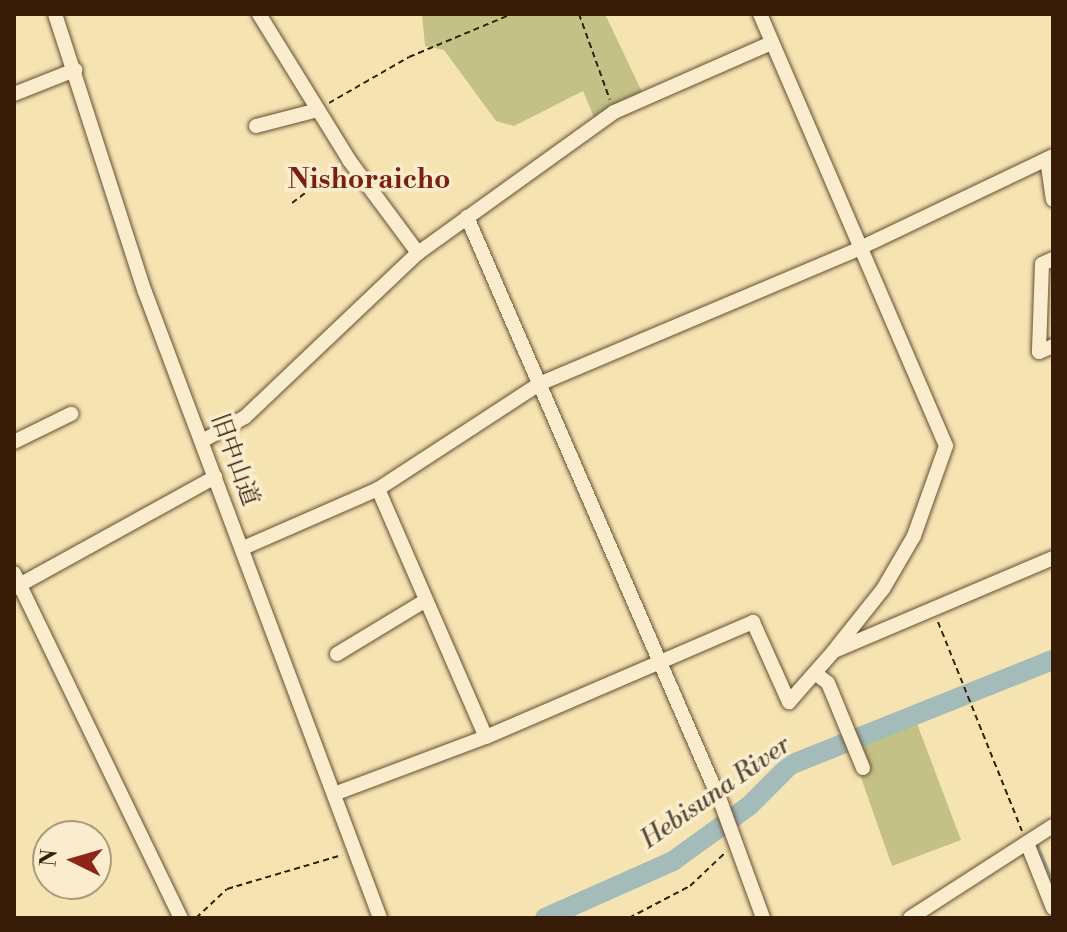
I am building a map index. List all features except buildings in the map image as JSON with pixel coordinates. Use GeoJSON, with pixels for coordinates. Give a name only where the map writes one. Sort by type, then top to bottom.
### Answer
{"type":"FeatureCollection","features":[{"type":"Feature","properties":{"kind":"street","name":"旧中山道"},"geometry":{"type":"LineString","coordinates":[[55,14],[145,292],[204,440],[215,477],[380,918]]}},
{"type":"Feature","properties":{"kind":"street"},"geometry":{"type":"LineString","coordinates":[[259,14],[349,160],[418,253]]}},
{"type":"Feature","properties":{"kind":"street"},"geometry":{"type":"LineString","coordinates":[[334,794],[486,737],[753,622],[789,702],[883,589],[914,536],[946,446],[769,44],[760,14]]}},
{"type":"Feature","properties":{"kind":"street"},"geometry":{"type":"LineString","coordinates":[[204,440],[245,417],[418,253],[614,112],[769,44]]}},
{"type":"Feature","properties":{"kind":"street"},"geometry":{"type":"LineString","coordinates":[[14,94],[75,70]]}},
{"type":"Feature","properties":{"kind":"street"},"geometry":{"type":"LineString","coordinates":[[256,126],[318,110]]}},
{"type":"Feature","properties":{"kind":"street"},"geometry":{"type":"LineString","coordinates":[[243,548],[378,489],[539,384],[858,249],[1050,157],[1053,200]]}},
{"type":"Feature","properties":{"kind":"street"},"geometry":{"type":"LineString","coordinates":[[467,217],[723,811],[763,918]]}},
{"type":"Feature","properties":{"kind":"street"},"geometry":{"type":"LineString","coordinates":[[1053,259],[1042,264],[1039,352],[1053,346]]}},
{"type":"Feature","properties":{"kind":"street"},"geometry":{"type":"LineString","coordinates":[[14,442],[71,414]]}},
{"type":"Feature","properties":{"kind":"street"},"geometry":{"type":"LineString","coordinates":[[181,918],[16,582],[215,477]]}},
{"type":"Feature","properties":{"kind":"street"},"geometry":{"type":"LineString","coordinates":[[378,489],[486,737]]}},
{"type":"Feature","properties":{"kind":"street"},"geometry":{"type":"LineString","coordinates":[[834,651],[1053,558]]}},
{"type":"Feature","properties":{"kind":"street"},"geometry":{"type":"LineString","coordinates":[[337,654],[426,600]]}},
{"type":"Feature","properties":{"kind":"street"},"geometry":{"type":"LineString","coordinates":[[815,673],[828,683],[849,727],[863,768]]}},
{"type":"Feature","properties":{"kind":"street"},"geometry":{"type":"LineString","coordinates":[[910,918],[1053,826]]}},
{"type":"Feature","properties":{"kind":"street"},"geometry":{"type":"LineString","coordinates":[[1027,843],[1053,908]]}},
{"type":"Feature","properties":{"kind":"path"},"geometry":{"type":"LineString","coordinates":[[318,110],[409,57],[512,14]]}},
{"type":"Feature","properties":{"kind":"path"},"geometry":{"type":"LineString","coordinates":[[579,14],[614,112]]}},
{"type":"Feature","properties":{"kind":"path"},"geometry":{"type":"LineString","coordinates":[[292,203],[349,160]]}},
{"type":"Feature","properties":{"kind":"path"},"geometry":{"type":"LineString","coordinates":[[933,610],[1027,843]]}},
{"type":"Feature","properties":{"kind":"path"},"geometry":{"type":"LineString","coordinates":[[629,918],[690,886],[734,844]]}},
{"type":"Feature","properties":{"kind":"path"},"geometry":{"type":"LineString","coordinates":[[196,918],[227,889],[356,851]]}},
{"type":"Feature","properties":{"kind":"shaded area"},"geometry":{"type":"Polygon","coordinates":[[[422,14],[605,14],[643,94],[595,120],[583,91],[514,126],[496,121],[444,50],[425,46],[422,14]]]}},
{"type":"Feature","properties":{"kind":"shaded area"},"geometry":{"type":"Polygon","coordinates":[[[916,721],[961,840],[892,866],[859,772],[870,767],[862,745],[916,721]]]}},
{"type":"Feature","properties":{"kind":"waterway","name":"Hebisuna River"},"geometry":{"type":"LineString","coordinates":[[545,918],[673,861],[749,806],[790,765],[1053,660]]}},
{"type":"Feature","properties":{"kind":"waterway"},"geometry":{"type":"LineString","coordinates":[[1037,845],[1053,883]]}},
{"type":"Feature","properties":{"kind":"district","name":"Nishoraicho"},"geometry":{"type":"Point","coordinates":[369,180]}}]}
